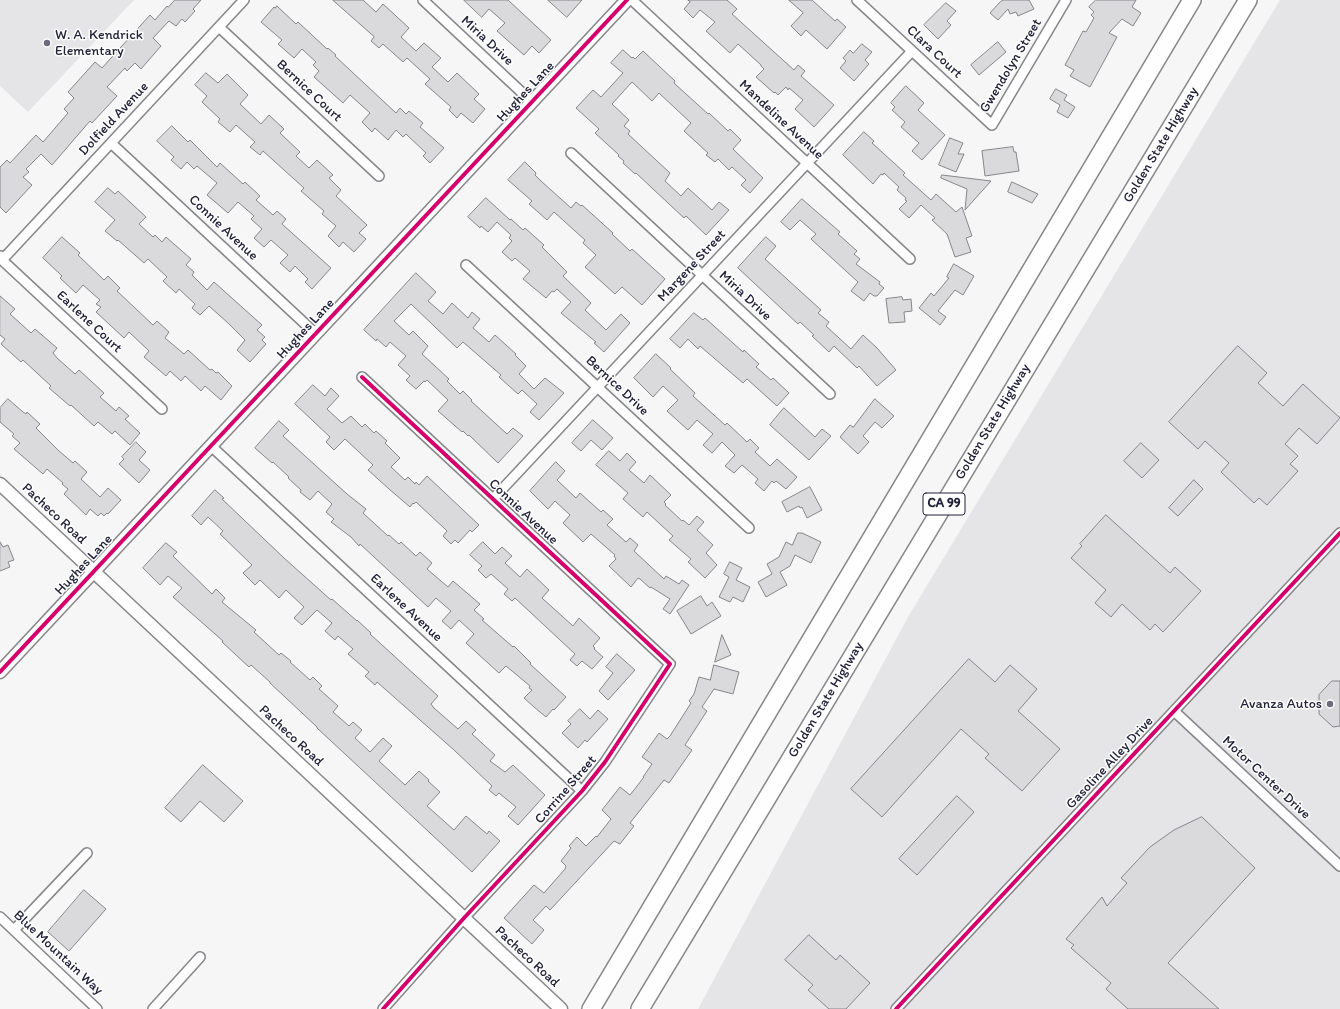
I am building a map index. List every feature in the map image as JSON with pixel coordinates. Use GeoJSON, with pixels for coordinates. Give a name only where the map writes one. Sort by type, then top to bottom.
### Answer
{"type":"FeatureCollection","features":[{"type":"Feature","properties":{"kind":"highway"},"geometry":{"type":"LineString","coordinates":[[591,1009],[608,978],[1192,0]]}},
{"type":"Feature","properties":{"kind":"highway","name":"Golden State Highway"},"geometry":{"type":"LineString","coordinates":[[640,1008],[1248,0]]}},
{"type":"Feature","properties":{"kind":"street","name":"Dolfield Avenue"},"geometry":{"type":"LineString","coordinates":[[2,256],[111,143],[244,0]]}},
{"type":"Feature","properties":{"kind":"street","name":"Miria Drive"},"geometry":{"type":"LineString","coordinates":[[423,0],[532,102]]}},
{"type":"Feature","properties":{"kind":"street","name":"Hughes Lane"},"geometry":{"type":"LineString","coordinates":[[0,672],[627,0]]}},
{"type":"Feature","properties":{"kind":"street","name":"Mandeline Avenue"},"geometry":{"type":"LineString","coordinates":[[632,0],[910,260]]}},
{"type":"Feature","properties":{"kind":"street","name":"Clara Court"},"geometry":{"type":"LineString","coordinates":[[857,0],[992,125]]}},
{"type":"Feature","properties":{"kind":"street","name":"Gwendolyn Street"},"geometry":{"type":"LineString","coordinates":[[992,125],[1066,0]]}},
{"type":"Feature","properties":{"kind":"street","name":"Bernice Court"},"geometry":{"type":"LineString","coordinates":[[219,27],[379,176]]}},
{"type":"Feature","properties":{"kind":"street","name":"Margene Street"},"geometry":{"type":"LineString","coordinates":[[493,499],[912,51]]}},
{"type":"Feature","properties":{"kind":"street","name":"Connie Avenue"},"geometry":{"type":"LineString","coordinates":[[111,143],[316,334]]}},
{"type":"Feature","properties":{"kind":"street","name":"Miria Drive"},"geometry":{"type":"LineString","coordinates":[[571,152],[830,394]]}},
{"type":"Feature","properties":{"kind":"street","name":"Earlene Court"},"geometry":{"type":"LineString","coordinates":[[2,256],[2,260],[162,409]]}},
{"type":"Feature","properties":{"kind":"street","name":"Bernice Drive"},"geometry":{"type":"LineString","coordinates":[[466,265],[749,528]]}},
{"type":"Feature","properties":{"kind":"street","name":"Connie Avenue"},"geometry":{"type":"LineString","coordinates":[[362,377],[670,664]]}},
{"type":"Feature","properties":{"kind":"street","name":"Earlene Avenue"},"geometry":{"type":"LineString","coordinates":[[211,446],[582,791]]}},
{"type":"Feature","properties":{"kind":"street","name":"Pacheco Road"},"geometry":{"type":"LineString","coordinates":[[0,484],[561,1009]]}},
{"type":"Feature","properties":{"kind":"street","name":"Gasoline Alley Drive"},"geometry":{"type":"LineString","coordinates":[[896,1009],[1340,533]]}},
{"type":"Feature","properties":{"kind":"street","name":"Corrine Street"},"geometry":{"type":"LineString","coordinates":[[464,918],[582,791],[604,762],[670,664]]}},
{"type":"Feature","properties":{"kind":"street","name":"Motor Center Drive"},"geometry":{"type":"LineString","coordinates":[[1174,711],[1340,866]]}},
{"type":"Feature","properties":{"kind":"street"},"geometry":{"type":"LineString","coordinates":[[14,930],[87,853]]}},
{"type":"Feature","properties":{"kind":"street","name":"Blue Mountain Way"},"geometry":{"type":"LineString","coordinates":[[0,917],[97,1009]]}},
{"type":"Feature","properties":{"kind":"street"},"geometry":{"type":"LineString","coordinates":[[383,1009],[464,918]]}},
{"type":"Feature","properties":{"kind":"street"},"geometry":{"type":"LineString","coordinates":[[153,1009],[200,957]]}},
{"type":"Feature","properties":{"kind":"shaded area","name":"W. A. Kendrick Elementary"},"geometry":{"type":"Polygon","coordinates":[[[0,0],[134,0],[28,112],[0,86],[0,0]]]}},
{"type":"Feature","properties":{"kind":"shaded area"},"geometry":{"type":"Polygon","coordinates":[[[1280,0],[1340,0],[1340,1009],[698,1009],[908,617],[1280,0]]]}},
{"type":"Feature","properties":{"kind":"building"},"geometry":{"type":"Polygon","coordinates":[[[175,0],[201,0],[193,9],[195,11],[185,22],[182,19],[176,26],[169,21],[153,38],[161,46],[141,69],[135,63],[127,71],[125,68],[107,87],[117,96],[92,123],[90,121],[52,165],[41,154],[26,169],[29,172],[23,177],[32,185],[6,213],[0,207],[0,167],[7,160],[10,163],[36,135],[43,142],[68,113],[64,109],[74,98],[68,92],[95,62],[102,68],[150,15],[155,20],[167,6],[168,7],[175,0]]]}},
{"type":"Feature","properties":{"kind":"building"},"geometry":{"type":"Polygon","coordinates":[[[333,0],[363,0],[376,12],[383,4],[409,28],[401,37],[416,51],[424,43],[441,58],[432,67],[448,82],[457,73],[479,94],[474,99],[485,109],[473,123],[461,113],[457,118],[449,110],[451,107],[425,84],[430,79],[407,58],[403,62],[383,44],[379,48],[371,41],[374,37],[333,0]]]}},
{"type":"Feature","properties":{"kind":"building"},"geometry":{"type":"Polygon","coordinates":[[[464,0],[508,0],[551,40],[539,53],[532,46],[524,55],[497,31],[505,23],[489,9],[482,17],[464,0]]]}},
{"type":"Feature","properties":{"kind":"building"},"geometry":{"type":"Polygon","coordinates":[[[548,0],[582,0],[567,17],[548,0]]]}},
{"type":"Feature","properties":{"kind":"building"},"geometry":{"type":"Polygon","coordinates":[[[688,0],[727,0],[737,9],[732,14],[794,70],[798,65],[805,71],[801,76],[834,105],[814,127],[795,109],[803,100],[786,87],[778,95],[775,92],[774,93],[756,77],[764,69],[761,65],[738,44],[730,53],[706,31],[715,22],[700,10],[693,18],[684,9],[690,2],[688,0]]]}},
{"type":"Feature","properties":{"kind":"building"},"geometry":{"type":"Polygon","coordinates":[[[789,0],[812,0],[835,21],[837,19],[846,27],[827,49],[806,30],[801,36],[791,26],[803,13],[789,0]]]}},
{"type":"Feature","properties":{"kind":"building"},"geometry":{"type":"Polygon","coordinates":[[[1004,0],[1029,0],[1034,9],[1018,16],[1016,12],[1010,14],[1008,9],[998,20],[990,13],[1000,2],[1004,0]]]}},
{"type":"Feature","properties":{"kind":"building"},"geometry":{"type":"Polygon","coordinates":[[[1096,0],[1136,0],[1132,7],[1141,13],[1133,26],[1122,19],[1109,33],[1117,37],[1090,87],[1070,76],[1074,70],[1065,65],[1083,31],[1086,32],[1094,18],[1091,15],[1094,12],[1089,7],[1096,0]]]}},
{"type":"Feature","properties":{"kind":"building"},"geometry":{"type":"Polygon","coordinates":[[[946,3],[956,11],[947,21],[951,25],[938,39],[924,25],[946,3]]]}},
{"type":"Feature","properties":{"kind":"building"},"geometry":{"type":"Polygon","coordinates":[[[277,6],[296,24],[298,22],[327,49],[328,48],[336,55],[335,56],[396,113],[400,108],[406,114],[409,111],[423,123],[420,127],[444,148],[430,163],[423,156],[426,153],[406,134],[403,137],[396,130],[388,140],[375,128],[372,132],[362,122],[370,113],[350,95],[343,103],[314,77],[319,71],[313,65],[316,62],[302,49],[294,58],[278,44],[282,40],[261,22],[274,7],[275,8],[277,6]]]}},
{"type":"Feature","properties":{"kind":"building"},"geometry":{"type":"Polygon","coordinates":[[[998,42],[1006,52],[979,75],[971,65],[998,42]]]}},
{"type":"Feature","properties":{"kind":"building"},"geometry":{"type":"Polygon","coordinates":[[[862,44],[872,52],[865,60],[869,64],[854,81],[840,68],[846,61],[843,58],[850,50],[853,53],[862,44]]]}},
{"type":"Feature","properties":{"kind":"building"},"geometry":{"type":"Polygon","coordinates":[[[623,50],[635,59],[643,51],[675,81],[674,83],[708,114],[709,113],[728,131],[730,129],[741,140],[733,149],[763,178],[750,193],[741,185],[746,180],[732,167],[729,170],[718,159],[715,162],[706,155],[708,153],[684,131],[691,123],[659,93],[652,101],[632,82],[612,104],[629,120],[624,126],[630,131],[628,134],[670,173],[665,181],[681,196],[688,188],[712,210],[719,202],[729,210],[706,235],[686,216],[684,218],[636,173],[635,174],[623,163],[624,161],[618,156],[619,155],[595,133],[599,129],[576,108],[593,90],[601,97],[623,73],[611,63],[623,50]]]}},
{"type":"Feature","properties":{"kind":"building"},"geometry":{"type":"Polygon","coordinates":[[[206,73],[218,83],[227,74],[248,95],[240,104],[261,124],[269,115],[284,129],[280,133],[300,152],[296,156],[309,168],[317,160],[333,175],[329,178],[341,190],[336,196],[367,225],[359,233],[366,239],[354,252],[343,242],[339,247],[328,236],[336,226],[322,214],[324,211],[301,191],[304,188],[263,151],[260,155],[250,147],[255,142],[236,125],[230,132],[218,122],[220,119],[202,102],[207,96],[195,85],[206,73]]]}},
{"type":"Feature","properties":{"kind":"building"},"geometry":{"type":"Polygon","coordinates":[[[906,86],[924,103],[918,110],[945,135],[922,160],[912,151],[919,143],[901,127],[905,122],[892,110],[895,107],[891,103],[906,86]]]}},
{"type":"Feature","properties":{"kind":"building"},"geometry":{"type":"Polygon","coordinates":[[[1056,89],[1067,95],[1064,100],[1075,107],[1068,118],[1057,112],[1060,105],[1050,99],[1056,89]]]}},
{"type":"Feature","properties":{"kind":"building"},"geometry":{"type":"Polygon","coordinates":[[[172,126],[188,142],[190,140],[217,167],[220,163],[243,184],[245,182],[260,196],[256,200],[273,215],[277,211],[286,219],[282,224],[331,268],[312,289],[305,282],[308,279],[295,266],[290,272],[280,263],[288,255],[271,240],[264,247],[254,238],[262,229],[251,219],[254,216],[238,202],[228,213],[207,195],[217,183],[197,166],[194,169],[187,162],[181,169],[171,160],[174,157],[157,141],[172,126]]]}},
{"type":"Feature","properties":{"kind":"building"},"geometry":{"type":"Polygon","coordinates":[[[864,132],[874,141],[872,143],[905,173],[903,175],[931,200],[936,194],[956,212],[962,207],[972,236],[966,238],[971,252],[955,257],[947,234],[932,220],[935,218],[921,205],[909,218],[899,209],[907,201],[905,200],[906,198],[897,190],[899,187],[884,173],[883,175],[881,174],[873,184],[843,155],[864,132]]]}},
{"type":"Feature","properties":{"kind":"building"},"geometry":{"type":"Polygon","coordinates":[[[950,138],[963,143],[958,154],[964,154],[956,172],[939,165],[950,138]]]}},
{"type":"Feature","properties":{"kind":"building"},"geometry":{"type":"Polygon","coordinates":[[[1013,147],[1014,152],[1016,152],[1019,171],[985,176],[982,151],[1013,147]]]}},
{"type":"Feature","properties":{"kind":"building"},"geometry":{"type":"Polygon","coordinates":[[[525,162],[536,173],[535,175],[541,181],[571,208],[576,202],[581,206],[582,205],[613,233],[612,234],[630,251],[632,249],[665,279],[642,305],[622,287],[615,294],[585,267],[596,255],[583,243],[585,240],[554,212],[547,220],[529,204],[532,201],[508,180],[525,162]]]}},
{"type":"Feature","properties":{"kind":"building"},"geometry":{"type":"Polygon","coordinates":[[[942,175],[991,181],[965,210],[967,189],[941,178],[942,175]]]}},
{"type":"Feature","properties":{"kind":"building"},"geometry":{"type":"Polygon","coordinates":[[[1012,182],[1038,194],[1032,203],[1008,192],[1012,182]]]}},
{"type":"Feature","properties":{"kind":"building"},"geometry":{"type":"Polygon","coordinates":[[[108,188],[115,194],[118,191],[146,217],[139,224],[153,237],[155,235],[162,242],[166,237],[191,259],[186,265],[194,272],[192,275],[207,290],[214,282],[262,325],[257,330],[265,337],[262,340],[266,344],[250,362],[237,350],[245,340],[228,323],[209,306],[200,315],[192,308],[195,304],[179,289],[176,293],[163,281],[167,277],[148,259],[144,263],[118,240],[117,241],[105,231],[115,220],[95,202],[108,188]]]}},
{"type":"Feature","properties":{"kind":"building"},"geometry":{"type":"Polygon","coordinates":[[[486,198],[510,220],[511,219],[523,230],[525,228],[544,245],[542,247],[567,272],[563,276],[591,303],[585,310],[606,330],[621,314],[630,323],[604,352],[594,343],[596,342],[561,313],[571,302],[557,289],[554,292],[552,291],[546,298],[523,279],[530,271],[515,258],[512,261],[502,252],[512,241],[509,238],[511,235],[497,222],[488,232],[481,226],[480,228],[468,217],[486,198]]]}},
{"type":"Feature","properties":{"kind":"building"},"geometry":{"type":"Polygon","coordinates":[[[802,199],[840,232],[838,234],[857,251],[854,254],[860,259],[856,264],[880,282],[879,284],[884,288],[877,296],[870,293],[864,301],[851,291],[858,282],[811,239],[816,234],[800,220],[790,230],[781,222],[802,199]]]}},
{"type":"Feature","properties":{"kind":"building"},"geometry":{"type":"Polygon","coordinates":[[[62,237],[80,253],[78,255],[104,280],[108,276],[120,288],[117,291],[153,325],[157,321],[169,332],[165,338],[184,354],[188,350],[210,370],[212,369],[216,373],[218,372],[232,386],[221,400],[205,386],[201,391],[185,376],[181,381],[170,371],[166,376],[144,357],[149,351],[129,332],[124,338],[96,312],[101,307],[96,304],[100,300],[83,285],[76,293],[60,278],[62,276],[43,258],[62,237]]]}},
{"type":"Feature","properties":{"kind":"building"},"geometry":{"type":"Polygon","coordinates":[[[766,237],[776,246],[765,259],[821,310],[818,313],[829,322],[826,326],[851,349],[863,335],[877,348],[896,370],[877,386],[859,366],[857,368],[834,346],[829,352],[800,322],[798,324],[738,268],[766,237]]]}},
{"type":"Feature","properties":{"kind":"building"},"geometry":{"type":"Polygon","coordinates":[[[954,264],[974,276],[963,295],[955,290],[938,311],[946,317],[940,325],[919,308],[931,293],[934,296],[949,278],[947,277],[954,264]]]}},
{"type":"Feature","properties":{"kind":"building"},"geometry":{"type":"Polygon","coordinates":[[[416,273],[436,292],[428,301],[443,314],[452,303],[468,318],[472,312],[480,319],[473,328],[489,342],[495,335],[516,354],[515,355],[526,366],[519,374],[534,389],[545,378],[564,393],[539,420],[530,412],[537,404],[522,390],[518,394],[499,377],[501,375],[463,342],[457,348],[411,304],[394,321],[409,335],[413,331],[428,346],[422,354],[449,379],[447,381],[460,394],[463,391],[472,400],[471,401],[507,434],[513,428],[523,436],[498,463],[469,435],[468,436],[463,431],[462,432],[438,411],[448,400],[427,380],[416,389],[406,380],[410,376],[398,365],[406,356],[390,342],[386,347],[377,339],[376,341],[364,330],[416,273]]]}},
{"type":"Feature","properties":{"kind":"building"},"geometry":{"type":"Polygon","coordinates":[[[0,296],[15,309],[10,314],[31,333],[35,329],[57,348],[53,353],[57,358],[75,374],[79,370],[104,393],[100,397],[116,411],[119,407],[129,416],[125,419],[140,433],[130,445],[115,431],[112,434],[98,422],[94,426],[71,405],[70,406],[49,388],[51,386],[23,360],[21,362],[1,344],[5,339],[0,335],[0,296]]]}},
{"type":"Feature","properties":{"kind":"building"},"geometry":{"type":"Polygon","coordinates":[[[902,297],[903,300],[911,299],[912,311],[904,312],[905,322],[889,323],[886,299],[902,297]]]}},
{"type":"Feature","properties":{"kind":"building"},"geometry":{"type":"Polygon","coordinates":[[[694,313],[703,320],[705,318],[743,352],[744,350],[759,364],[756,367],[771,380],[773,378],[789,393],[777,406],[747,379],[743,383],[700,346],[698,349],[688,339],[680,348],[670,339],[694,313]]]}},
{"type":"Feature","properties":{"kind":"building"},"geometry":{"type":"Polygon","coordinates":[[[1238,346],[1267,373],[1258,383],[1283,406],[1303,384],[1340,418],[1317,444],[1299,428],[1285,444],[1298,456],[1290,464],[1298,471],[1267,505],[1259,498],[1254,503],[1221,472],[1229,463],[1205,441],[1198,449],[1169,422],[1238,346]]]}},
{"type":"Feature","properties":{"kind":"building"},"geometry":{"type":"Polygon","coordinates":[[[656,354],[695,393],[693,396],[725,425],[727,423],[747,442],[750,439],[759,448],[755,452],[770,466],[777,459],[797,477],[786,489],[776,481],[774,483],[772,481],[764,491],[755,483],[758,479],[742,465],[734,473],[725,466],[735,455],[722,442],[712,453],[703,445],[713,434],[697,420],[688,430],[667,411],[678,400],[663,386],[653,397],[634,378],[656,354]]]}},
{"type":"Feature","properties":{"kind":"building"},"geometry":{"type":"Polygon","coordinates":[[[313,385],[325,396],[331,388],[339,396],[327,409],[342,423],[351,416],[362,427],[365,424],[374,433],[376,431],[387,441],[385,443],[400,458],[391,467],[405,480],[408,477],[415,484],[416,482],[419,485],[427,476],[479,525],[472,532],[470,530],[458,543],[455,540],[451,544],[443,536],[447,531],[445,529],[416,502],[410,507],[389,489],[368,470],[373,465],[345,439],[334,450],[326,442],[330,437],[295,404],[313,385]]]}},
{"type":"Feature","properties":{"kind":"building"},"geometry":{"type":"Polygon","coordinates":[[[8,399],[23,412],[26,414],[27,412],[40,424],[36,428],[58,450],[73,463],[75,461],[87,472],[81,479],[100,497],[108,488],[121,500],[108,514],[107,513],[104,516],[101,513],[98,516],[90,509],[86,515],[64,494],[68,489],[62,484],[63,483],[47,469],[43,474],[14,449],[20,443],[12,436],[14,434],[0,422],[0,408],[8,399]]]}},
{"type":"Feature","properties":{"kind":"building"},"geometry":{"type":"Polygon","coordinates":[[[875,399],[894,416],[882,428],[875,422],[863,436],[869,442],[858,454],[840,437],[850,425],[853,427],[875,399]]]}},
{"type":"Feature","properties":{"kind":"building"},"geometry":{"type":"Polygon","coordinates":[[[784,408],[815,437],[822,429],[831,436],[809,460],[770,425],[784,408]]]}},
{"type":"Feature","properties":{"kind":"building"},"geometry":{"type":"Polygon","coordinates":[[[593,420],[613,438],[602,450],[591,440],[581,451],[572,443],[593,420]]]}},
{"type":"Feature","properties":{"kind":"building"},"geometry":{"type":"Polygon","coordinates":[[[279,421],[289,430],[283,436],[347,494],[366,509],[363,513],[388,536],[389,535],[399,544],[401,542],[416,556],[420,552],[432,563],[427,569],[448,587],[453,581],[480,604],[474,610],[484,619],[482,620],[513,647],[514,646],[531,663],[530,664],[566,697],[554,710],[553,709],[546,717],[534,707],[524,698],[532,690],[529,688],[530,686],[506,666],[499,673],[466,643],[474,634],[459,620],[451,629],[442,621],[451,611],[436,598],[428,607],[360,544],[359,546],[351,537],[331,522],[334,519],[326,512],[332,504],[318,491],[310,500],[300,492],[301,490],[288,478],[289,477],[255,448],[279,421]]]}},
{"type":"Feature","properties":{"kind":"building"},"geometry":{"type":"Polygon","coordinates":[[[136,442],[146,452],[139,460],[150,470],[139,483],[119,464],[124,459],[122,457],[136,442]]]}},
{"type":"Feature","properties":{"kind":"building"},"geometry":{"type":"Polygon","coordinates":[[[1141,443],[1159,460],[1142,478],[1124,461],[1141,443]]]}},
{"type":"Feature","properties":{"kind":"building"},"geometry":{"type":"Polygon","coordinates":[[[609,451],[620,461],[627,453],[636,462],[629,470],[644,483],[650,475],[671,495],[664,502],[666,504],[665,505],[682,521],[683,520],[689,525],[697,516],[704,522],[697,530],[713,545],[706,553],[717,565],[705,578],[688,562],[691,559],[669,540],[673,536],[647,512],[643,517],[623,499],[628,493],[596,465],[609,451]]]}},
{"type":"Feature","properties":{"kind":"building"},"geometry":{"type":"Polygon","coordinates":[[[556,462],[565,471],[557,480],[576,498],[580,493],[601,512],[603,510],[613,519],[607,525],[626,542],[630,538],[638,545],[634,551],[664,579],[666,576],[679,584],[682,580],[689,585],[670,614],[663,609],[670,599],[651,587],[650,588],[638,578],[631,587],[609,566],[616,559],[614,556],[615,555],[591,534],[583,542],[563,523],[570,515],[555,501],[548,509],[530,491],[556,462]]]}},
{"type":"Feature","properties":{"kind":"building"},"geometry":{"type":"Polygon","coordinates":[[[1194,480],[1203,489],[1178,516],[1169,508],[1194,480]]]}},
{"type":"Feature","properties":{"kind":"building"},"geometry":{"type":"Polygon","coordinates":[[[810,487],[822,510],[807,518],[802,507],[800,508],[799,506],[787,512],[782,502],[810,487]]]}},
{"type":"Feature","properties":{"kind":"building"},"geometry":{"type":"Polygon","coordinates":[[[215,490],[224,498],[222,499],[284,558],[331,600],[332,599],[357,620],[371,633],[370,634],[438,696],[431,704],[434,708],[458,729],[466,721],[476,730],[472,734],[495,755],[490,761],[505,772],[513,765],[545,795],[518,825],[508,816],[516,807],[499,793],[496,796],[489,790],[492,786],[454,750],[377,682],[375,685],[365,676],[369,672],[348,654],[353,649],[338,636],[335,640],[325,631],[332,623],[317,610],[302,625],[294,618],[304,607],[286,590],[279,598],[260,580],[255,585],[243,573],[252,565],[220,534],[223,531],[208,517],[201,525],[192,516],[215,490]]]}},
{"type":"Feature","properties":{"kind":"building"},"geometry":{"type":"Polygon","coordinates":[[[1106,515],[1170,573],[1175,567],[1201,591],[1163,632],[1155,624],[1150,630],[1122,604],[1111,617],[1095,603],[1106,590],[1071,558],[1082,546],[1080,544],[1106,515]]]}},
{"type":"Feature","properties":{"kind":"building"},"geometry":{"type":"Polygon","coordinates":[[[798,533],[802,533],[821,542],[811,563],[795,555],[790,566],[780,572],[787,585],[766,597],[758,582],[772,574],[767,564],[779,557],[786,542],[792,545],[798,533]]]}},
{"type":"Feature","properties":{"kind":"building"},"geometry":{"type":"Polygon","coordinates":[[[0,542],[3,547],[8,545],[14,560],[8,562],[10,567],[0,571],[0,542]]]}},
{"type":"Feature","properties":{"kind":"building"},"geometry":{"type":"Polygon","coordinates":[[[483,542],[495,554],[502,547],[512,556],[505,563],[520,577],[527,569],[549,590],[542,598],[573,626],[579,618],[600,638],[593,646],[595,648],[594,649],[603,657],[592,669],[582,661],[577,666],[570,660],[575,654],[574,653],[515,598],[512,601],[504,594],[508,589],[491,574],[486,578],[478,570],[482,566],[470,555],[483,542]]]}},
{"type":"Feature","properties":{"kind":"building"},"geometry":{"type":"Polygon","coordinates":[[[166,543],[177,552],[173,556],[212,594],[216,589],[225,598],[222,602],[256,630],[254,632],[279,655],[281,653],[310,680],[313,677],[322,686],[319,689],[338,706],[333,712],[349,726],[353,722],[362,730],[355,738],[370,752],[383,738],[392,746],[379,761],[405,785],[419,771],[429,780],[428,781],[440,792],[427,806],[454,830],[466,816],[487,834],[489,831],[500,841],[472,872],[317,728],[270,682],[251,665],[249,667],[222,642],[223,641],[173,597],[182,588],[168,576],[160,585],[143,568],[166,543]]]}},
{"type":"Feature","properties":{"kind":"building"},"geometry":{"type":"Polygon","coordinates":[[[730,562],[742,568],[736,580],[750,587],[743,602],[733,597],[730,602],[719,597],[729,577],[724,574],[730,562]]]}},
{"type":"Feature","properties":{"kind":"building"},"geometry":{"type":"Polygon","coordinates":[[[701,596],[707,606],[712,602],[721,616],[691,634],[677,611],[701,596]]]}},
{"type":"Feature","properties":{"kind":"building"},"geometry":{"type":"Polygon","coordinates":[[[722,635],[731,655],[715,662],[722,635]]]}},
{"type":"Feature","properties":{"kind":"building"},"geometry":{"type":"Polygon","coordinates":[[[617,654],[635,670],[608,700],[599,691],[613,673],[606,667],[617,654]]]}},
{"type":"Feature","properties":{"kind":"building"},"geometry":{"type":"Polygon","coordinates":[[[969,659],[995,682],[1010,665],[1037,689],[1018,711],[1060,749],[1022,791],[985,758],[989,754],[961,729],[882,817],[851,789],[969,659]]]}},
{"type":"Feature","properties":{"kind":"building"},"geometry":{"type":"Polygon","coordinates":[[[714,665],[739,672],[733,694],[714,689],[702,707],[707,711],[685,745],[692,750],[669,783],[664,780],[630,823],[634,826],[620,844],[614,841],[550,910],[546,906],[533,920],[544,930],[532,944],[504,918],[534,885],[544,893],[565,869],[566,866],[561,861],[571,848],[569,846],[577,837],[586,846],[596,836],[597,837],[611,819],[602,810],[620,787],[630,795],[644,777],[652,764],[642,757],[659,733],[667,739],[670,736],[691,703],[689,701],[694,694],[699,677],[710,680],[714,665]]]}},
{"type":"Feature","properties":{"kind":"building","name":"Avanza Autos"},"geometry":{"type":"Polygon","coordinates":[[[1332,681],[1340,681],[1340,726],[1333,727],[1319,714],[1319,695],[1332,681]]]}},
{"type":"Feature","properties":{"kind":"building"},"geometry":{"type":"Polygon","coordinates":[[[580,709],[590,719],[598,710],[608,719],[587,742],[585,740],[578,748],[562,733],[571,724],[568,721],[580,709]]]}},
{"type":"Feature","properties":{"kind":"building"},"geometry":{"type":"Polygon","coordinates":[[[203,765],[243,801],[224,822],[200,801],[181,822],[165,808],[203,765]]]}},
{"type":"Feature","properties":{"kind":"building"},"geometry":{"type":"Polygon","coordinates":[[[957,796],[974,812],[917,875],[899,859],[957,796]]]}},
{"type":"Feature","properties":{"kind":"building"},"geometry":{"type":"Polygon","coordinates":[[[1202,817],[1255,868],[1168,963],[1219,1009],[1128,1009],[1106,989],[1111,983],[1071,948],[1074,945],[1066,939],[1102,897],[1107,906],[1127,883],[1121,878],[1150,847],[1174,830],[1202,817]]]}},
{"type":"Feature","properties":{"kind":"building"},"geometry":{"type":"Polygon","coordinates":[[[84,890],[106,909],[69,951],[48,932],[84,890]]]}},
{"type":"Feature","properties":{"kind":"building"},"geometry":{"type":"Polygon","coordinates":[[[809,935],[836,960],[840,955],[870,983],[846,1009],[829,1009],[808,990],[813,985],[785,960],[809,935]]]}},
{"type":"Feature","properties":{"kind":"cycle path"},"geometry":{"type":"LineString","coordinates":[[0,672],[627,0]]}},
{"type":"Feature","properties":{"kind":"cycle path"},"geometry":{"type":"LineString","coordinates":[[362,377],[670,664],[605,762],[582,791],[464,918],[383,1009]]}},
{"type":"Feature","properties":{"kind":"cycle path"},"geometry":{"type":"LineString","coordinates":[[896,1009],[1340,533]]}},
{"type":"Feature","properties":{"kind":"place","name":"W. A. Kendrick Elementary"},"geometry":{"type":"Point","coordinates":[47,43]}},
{"type":"Feature","properties":{"kind":"place","name":"Avanza Autos"},"geometry":{"type":"Point","coordinates":[1330,704]}}]}
